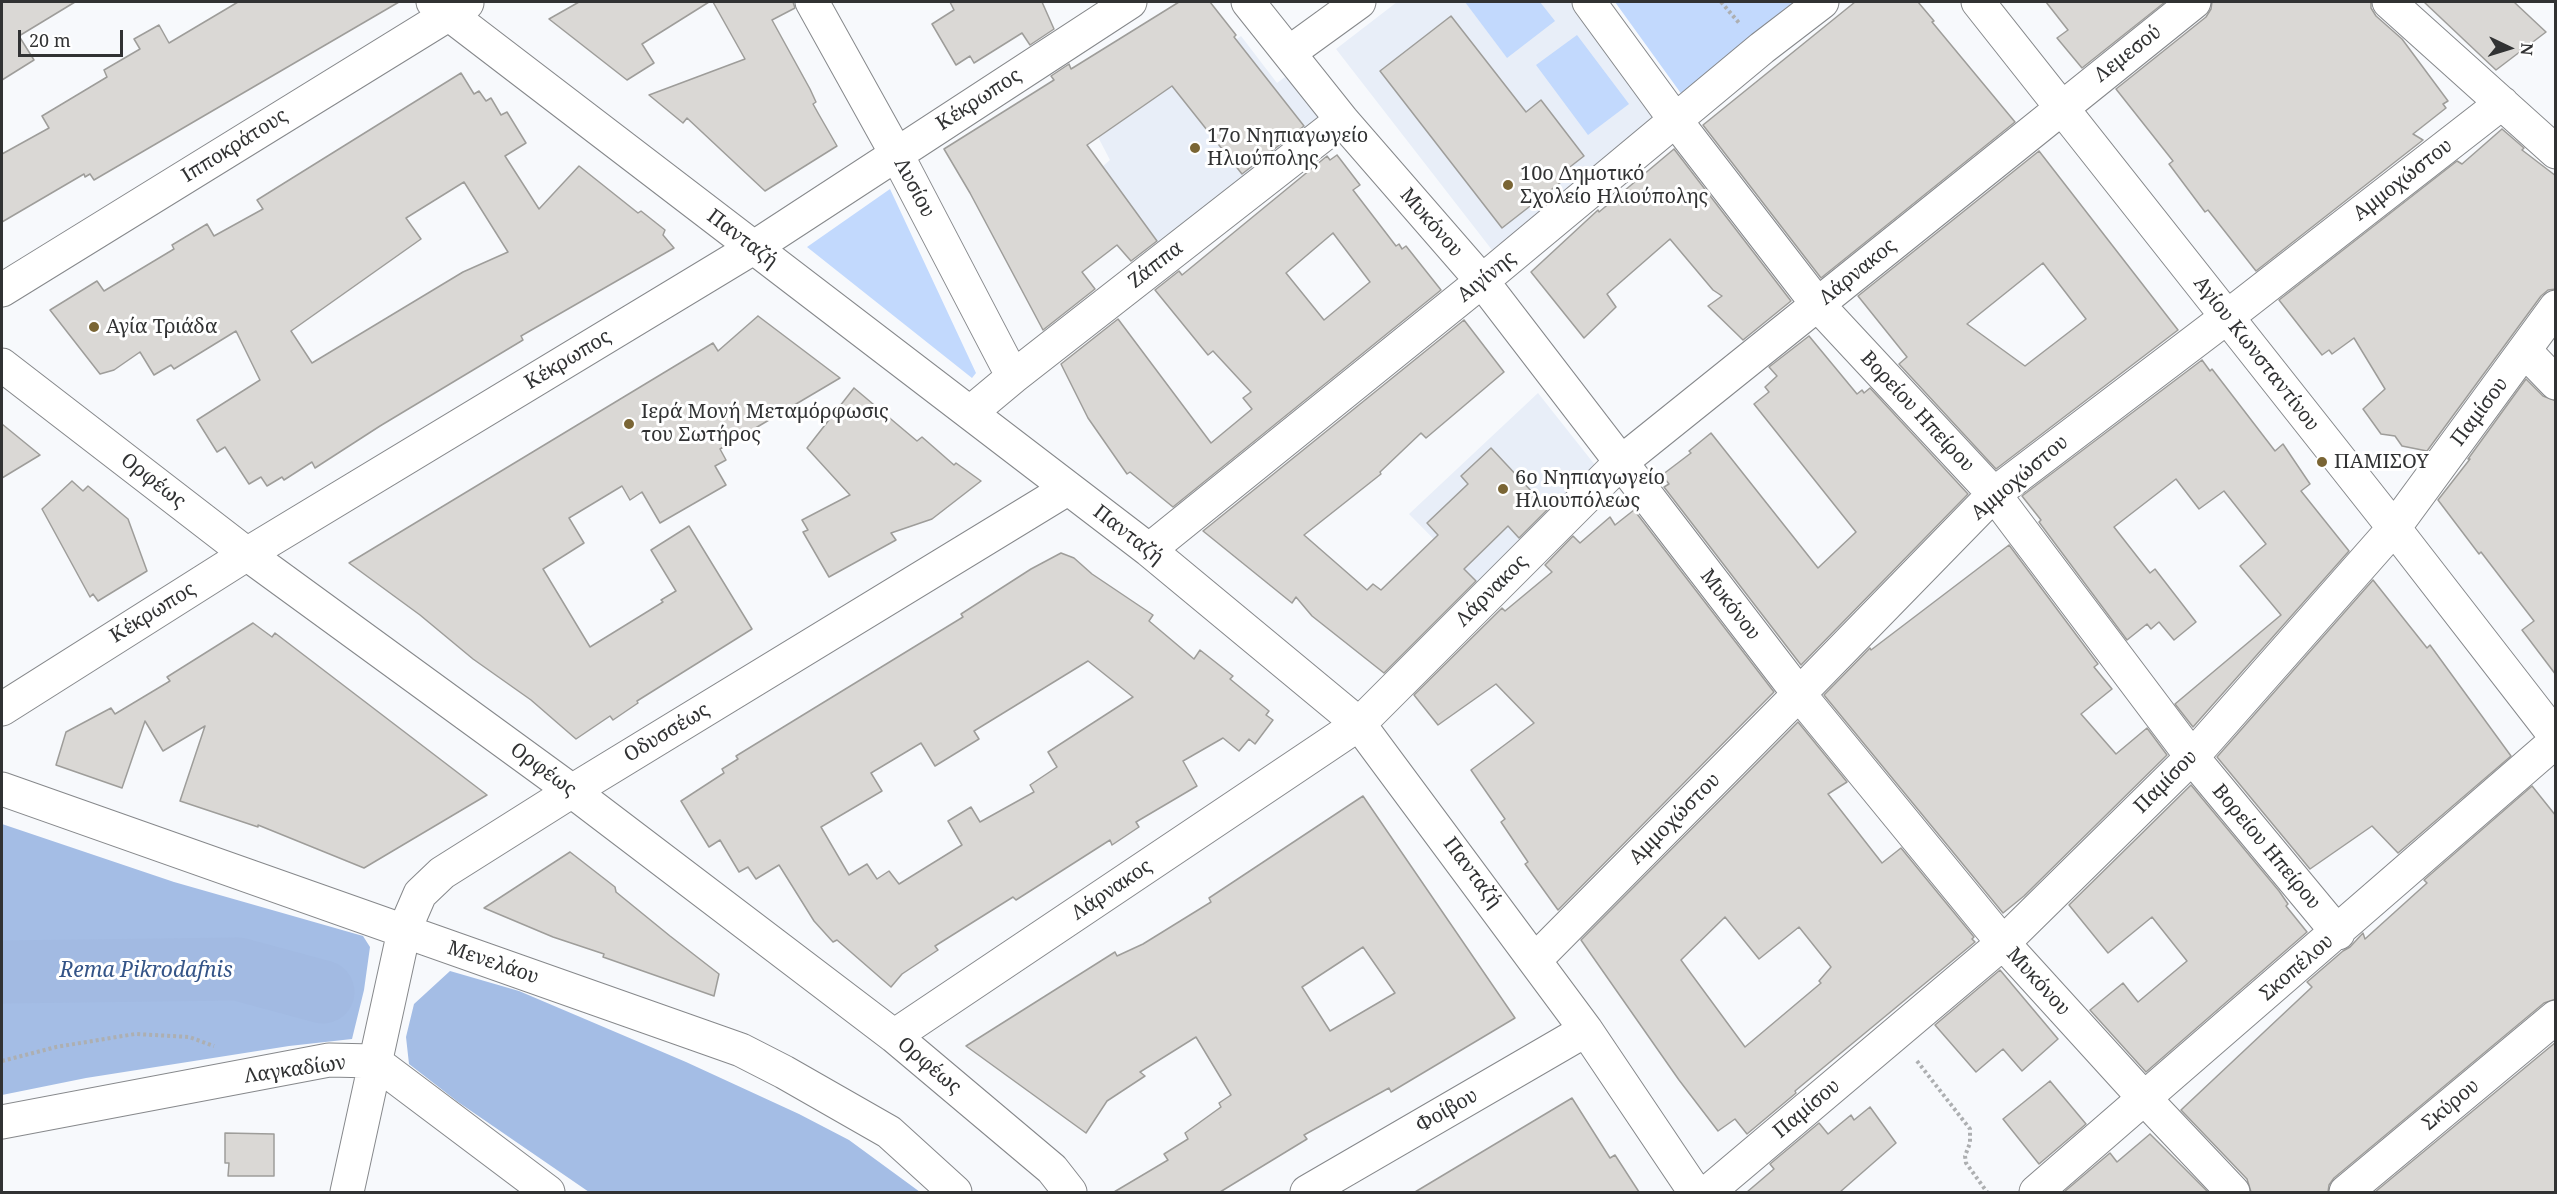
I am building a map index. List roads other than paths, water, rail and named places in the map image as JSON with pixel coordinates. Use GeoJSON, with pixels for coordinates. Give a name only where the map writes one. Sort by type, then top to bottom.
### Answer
{"type":"FeatureCollection","features":[{"type":"Feature","properties":{"kind":"street","name":"Λυσίου"},"geometry":{"type":"LineString","coordinates":[[812,2],[897,155],[1013,376]]}},
{"type":"Feature","properties":{"kind":"street","name":"Κέκρωπος"},"geometry":{"type":"LineString","coordinates":[[2,709],[247,554],[753,248],[1130,2]]}},
{"type":"Feature","properties":{"kind":"street","name":"Μυκόνου"},"geometry":{"type":"LineString","coordinates":[[1248,2],[1342,120],[1482,281],[1799,694],[2003,943],[2233,1192]]}},
{"type":"Feature","properties":{"kind":"street"},"geometry":{"type":"LineString","coordinates":[[1290,52],[1359,2]]}},
{"type":"Feature","properties":{"kind":"street","name":"Βορείου Ηπείρου"},"geometry":{"type":"LineString","coordinates":[[1589,2],[1676,121],[1818,305],[1994,494],[2192,757],[2338,933]]}},
{"type":"Feature","properties":{"kind":"street","name":"Αιγίνης"},"geometry":{"type":"LineString","coordinates":[[1149,550],[1482,281],[1762,48],[1822,2]]}},
{"type":"Feature","properties":{"kind":"street","name":"Αγίου Κωνσταντίνου"},"geometry":{"type":"LineString","coordinates":[[1978,2],[2394,528],[2556,739]]}},
{"type":"Feature","properties":{"kind":"street","name":"Λεμεσού"},"geometry":{"type":"LineString","coordinates":[[2061,106],[2194,2]]}},
{"type":"Feature","properties":{"kind":"street"},"geometry":{"type":"LineString","coordinates":[[2389,2],[2556,152]]}},
{"type":"Feature","properties":{"kind":"street","name":"Πανταζή"},"geometry":{"type":"LineString","coordinates":[[451,6],[753,248],[1149,550],[1359,723],[1536,959],[1695,1192]]}},
{"type":"Feature","properties":{"kind":"street","name":"Ιπποκράτους"},"geometry":{"type":"LineString","coordinates":[[2,290],[451,6]]}},
{"type":"Feature","properties":{"kind":"street","name":"Αμμοχώστου"},"geometry":{"type":"LineString","coordinates":[[1536,959],[1994,494],[2227,317],[2502,103]]}},
{"type":"Feature","properties":{"kind":"street","name":"Λάρνακος"},"geometry":{"type":"LineString","coordinates":[[894,1036],[1359,723],[1620,463],[2061,106]]}},
{"type":"Feature","properties":{"kind":"street","name":"Ζάππα"},"geometry":{"type":"LineString","coordinates":[[971,412],[1013,376],[1342,120]]}},
{"type":"Feature","properties":{"kind":"street","name":"Παμίσου"},"geometry":{"type":"LineString","coordinates":[[1708,1192],[2003,943],[2192,757],[2394,528],[2556,307]]}},
{"type":"Feature","properties":{"kind":"street"},"geometry":{"type":"LineString","coordinates":[[2525,351],[2556,383]]}},
{"type":"Feature","properties":{"kind":"street","name":"Ορφέως"},"geometry":{"type":"LineString","coordinates":[[2,365],[247,554],[572,791],[894,1036],[1052,1169],[1070,1192]]}},
{"type":"Feature","properties":{"kind":"street","name":"Οδυσσέως"},"geometry":{"type":"LineString","coordinates":[[347,1192],[404,932],[420,894],[442,873],[572,791],[1067,489]]}},
{"type":"Feature","properties":{"kind":"street","name":"Σκοπέλου"},"geometry":{"type":"LineString","coordinates":[[2036,1192],[2338,933],[2556,739]]}},
{"type":"Feature","properties":{"kind":"street","name":"Μενελάου"},"geometry":{"type":"LineString","coordinates":[[2,789],[741,1050],[784,1071],[889,1132],[955,1192]]}},
{"type":"Feature","properties":{"kind":"street","name":"Σκύρου"},"geometry":{"type":"LineString","coordinates":[[2346,1192],[2556,1017]]}},
{"type":"Feature","properties":{"kind":"street","name":"Φοίβου"},"geometry":{"type":"LineString","coordinates":[[1307,1192],[1586,1030]]}},
{"type":"Feature","properties":{"kind":"street","name":"Λαγκαδίων"},"geometry":{"type":"LineString","coordinates":[[2,1122],[328,1060],[374,1061],[549,1192]]}},
{"type":"Feature","properties":{"kind":"waterway","name":"Rema Pikrodafnis"},"geometry":{"type":"LineString","coordinates":[[2,972],[238,969],[323,992]]}},
{"type":"Feature","properties":{"kind":"place","name":"17ο Νηπιαγωγείο Ηλιούπολης"},"geometry":{"type":"Point","coordinates":[1195,148]}},
{"type":"Feature","properties":{"kind":"place","name":"10ο Δημοτικό Σχολείο Ηλιούπολης"},"geometry":{"type":"Point","coordinates":[1508,185]}},
{"type":"Feature","properties":{"kind":"place","name":"Αγία Τριάδα"},"geometry":{"type":"Point","coordinates":[94,327]}},
{"type":"Feature","properties":{"kind":"place","name":"Ιερά Μονή Μεταμόρφωσις του Σωτήρος"},"geometry":{"type":"Point","coordinates":[629,424]}},
{"type":"Feature","properties":{"kind":"place","name":"ΠΑΜΙΣΟΥ"},"geometry":{"type":"Point","coordinates":[2322,462]}},
{"type":"Feature","properties":{"kind":"place","name":"6ο Νηπιαγωγείο Ηλιουπόλεως"},"geometry":{"type":"Point","coordinates":[1503,489]}}]}
